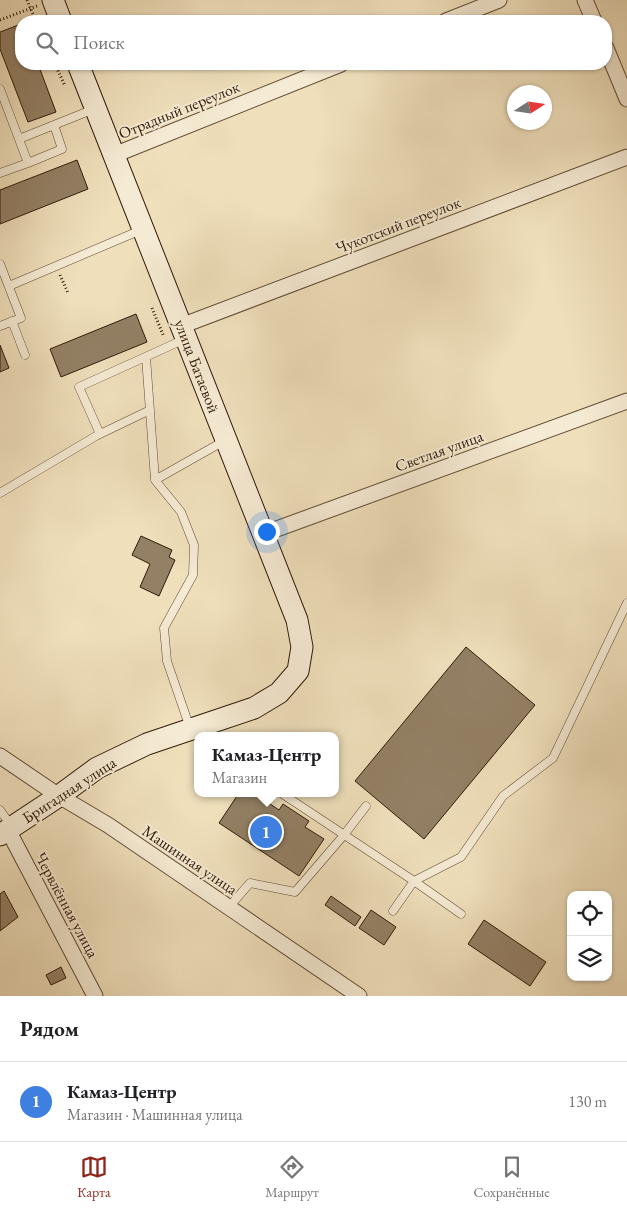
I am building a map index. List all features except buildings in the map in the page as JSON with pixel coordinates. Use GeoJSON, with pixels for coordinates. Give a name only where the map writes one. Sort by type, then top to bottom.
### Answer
{"type":"FeatureCollection","features":[{"type":"Feature","properties":{"kind":"main road"},"geometry":{"type":"LineString","coordinates":[[49,1],[57,15]]}},
{"type":"Feature","properties":{"kind":"main road","name":"улица Батаевой"},"geometry":{"type":"LineString","coordinates":[[80,70],[297,620],[302,647],[298,671]]}},
{"type":"Feature","properties":{"kind":"main road","name":"Бригадная улица"},"geometry":{"type":"LineString","coordinates":[[5,825],[59,796],[97,768],[147,744],[202,728],[254,708],[279,693],[298,671]]}},
{"type":"Feature","properties":{"kind":"street"},"geometry":{"type":"LineString","coordinates":[[461,15],[499,0]]}},
{"type":"Feature","properties":{"kind":"street"},"geometry":{"type":"LineString","coordinates":[[585,0],[591,15]]}},
{"type":"Feature","properties":{"kind":"street"},"geometry":{"type":"LineString","coordinates":[[612,63],[627,99]]}},
{"type":"Feature","properties":{"kind":"street","name":"Отрадный переулок"},"geometry":{"type":"LineString","coordinates":[[114,155],[326,70]]}},
{"type":"Feature","properties":{"kind":"street","name":"Чукотский переулок"},"geometry":{"type":"LineString","coordinates":[[184,332],[627,157]]}},
{"type":"Feature","properties":{"kind":"street","name":"Светлая улица"},"geometry":{"type":"LineString","coordinates":[[263,534],[627,401]]}},
{"type":"Feature","properties":{"kind":"street","name":"Машинная улица"},"geometry":{"type":"LineString","coordinates":[[0,756],[59,796],[108,825],[359,996]]}},
{"type":"Feature","properties":{"kind":"street","name":"Червлённая улица"},"geometry":{"type":"LineString","coordinates":[[5,825],[95,996]]}},
{"type":"Feature","properties":{"kind":"lane"},"geometry":{"type":"LineString","coordinates":[[0,89],[28,163]]}},
{"type":"Feature","properties":{"kind":"lane"},"geometry":{"type":"LineString","coordinates":[[19,139],[96,108]]}},
{"type":"Feature","properties":{"kind":"lane"},"geometry":{"type":"LineString","coordinates":[[0,174],[62,149],[54,125]]}},
{"type":"Feature","properties":{"kind":"lane"},"geometry":{"type":"LineString","coordinates":[[9,286],[143,229]]}},
{"type":"Feature","properties":{"kind":"lane"},"geometry":{"type":"LineString","coordinates":[[0,264],[21,318],[0,326]]}},
{"type":"Feature","properties":{"kind":"lane"},"geometry":{"type":"LineString","coordinates":[[12,321],[25,355]]}},
{"type":"Feature","properties":{"kind":"lane"},"geometry":{"type":"LineString","coordinates":[[100,434],[78,387],[146,357],[184,332]]}},
{"type":"Feature","properties":{"kind":"lane"},"geometry":{"type":"LineString","coordinates":[[146,357],[155,480],[181,512],[194,545],[193,574],[164,628],[167,661],[202,728]]}},
{"type":"Feature","properties":{"kind":"lane"},"geometry":{"type":"LineString","coordinates":[[0,493],[100,434],[150,410]]}},
{"type":"Feature","properties":{"kind":"lane"},"geometry":{"type":"LineString","coordinates":[[155,480],[226,440]]}},
{"type":"Feature","properties":{"kind":"lane"},"geometry":{"type":"LineString","coordinates":[[393,911],[414,881],[461,858],[503,796],[553,758],[627,603]]}},
{"type":"Feature","properties":{"kind":"lane"},"geometry":{"type":"LineString","coordinates":[[287,797],[461,914]]}},
{"type":"Feature","properties":{"kind":"lane"},"geometry":{"type":"LineString","coordinates":[[229,907],[250,883],[295,892],[366,806]]}},
{"type":"Feature","properties":{"kind":"path"},"geometry":{"type":"LineString","coordinates":[[27,0],[33,15]]}},
{"type":"Feature","properties":{"kind":"path"},"geometry":{"type":"LineString","coordinates":[[0,20],[49,1]]}},
{"type":"Feature","properties":{"kind":"path"},"geometry":{"type":"LineString","coordinates":[[56,266],[68,293]]}},
{"type":"Feature","properties":{"kind":"place","name":"Камаз-Центр"},"geometry":{"type":"Point","coordinates":[266,832]}}]}
